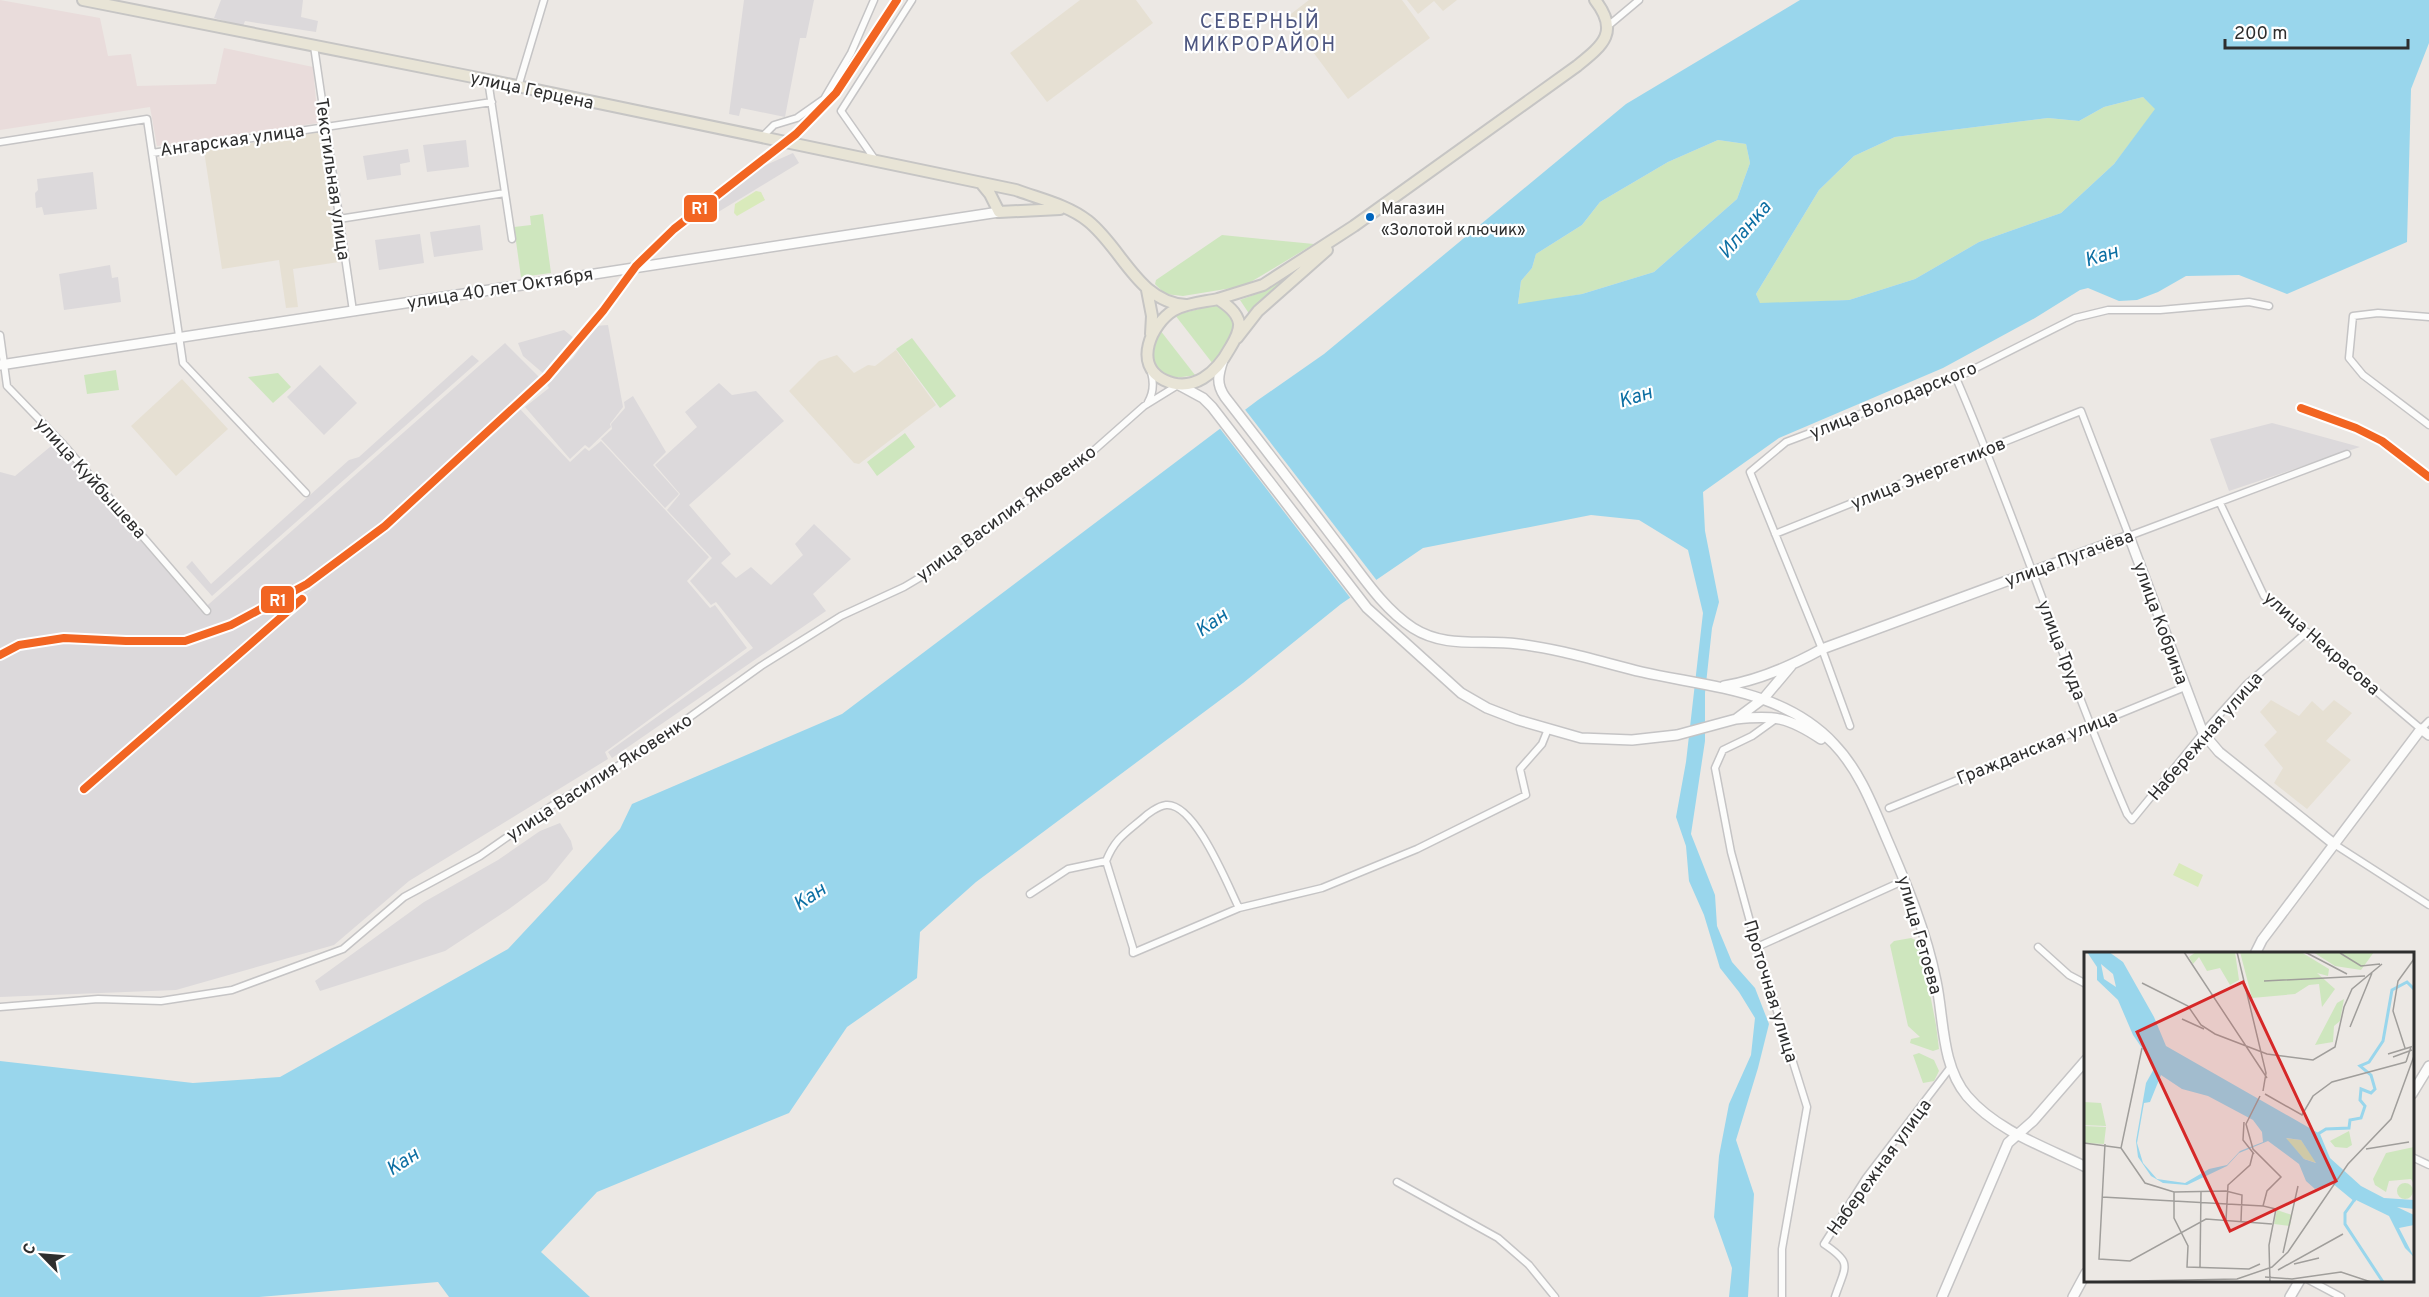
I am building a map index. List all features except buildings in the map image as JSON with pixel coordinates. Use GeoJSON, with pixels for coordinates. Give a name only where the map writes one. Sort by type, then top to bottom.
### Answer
{"type":"FeatureCollection","features":[{"type":"Feature","properties":{"kind":"main road","name":"улица Герцена"},"geometry":{"type":"LineString","coordinates":[[83,0],[488,80],[1016,190],[1070,210],[1088,221],[1147,290]]}},
{"type":"Feature","properties":{"kind":"main road"},"geometry":{"type":"LineString","coordinates":[[1147,290],[1175,305],[1186,305],[1218,299],[1263,285],[1354,226],[1570,72],[1600,47],[1604,42],[1608,26],[1595,0]]}},
{"type":"Feature","properties":{"kind":"main road"},"geometry":{"type":"LineString","coordinates":[[980,183],[990,194],[999,212],[1043,208],[1070,210]]}},
{"type":"Feature","properties":{"kind":"main road","name":"улица 40 лет Октября"},"geometry":{"type":"LineString","coordinates":[[2,365],[999,212]]}},
{"type":"Feature","properties":{"kind":"main road"},"geometry":{"type":"LineString","coordinates":[[1230,348],[1258,311],[1354,226]]}},
{"type":"Feature","properties":{"kind":"main road"},"geometry":{"type":"LineString","coordinates":[[1147,290],[1152,316],[1148,344],[1149,366],[1161,379],[1179,385],[1203,398],[1212,407],[1367,609],[1461,693],[1512,718],[1581,738],[1632,740],[1677,735],[1736,719],[1777,717],[1802,726],[1843,754]]}},
{"type":"Feature","properties":{"kind":"main road"},"geometry":{"type":"LineString","coordinates":[[1218,299],[1232,308],[1239,322],[1237,335],[1223,360],[1218,378],[1219,388],[1380,598],[1413,628],[1453,643],[1514,643],[1552,649],[1764,698],[1807,721],[1843,754]]}},
{"type":"Feature","properties":{"kind":"main road"},"geometry":{"type":"LineString","coordinates":[[1151,335],[1167,315],[1186,305]]}},
{"type":"Feature","properties":{"kind":"main road"},"geometry":{"type":"LineString","coordinates":[[1179,385],[1202,380],[1223,360]]}},
{"type":"Feature","properties":{"kind":"main road","name":"улица Пугачёва"},"geometry":{"type":"LineString","coordinates":[[1792,665],[1822,649],[2129,536]]}},
{"type":"Feature","properties":{"kind":"main road","name":"улица Кобрина"},"geometry":{"type":"LineString","coordinates":[[2129,536],[2203,733]]}},
{"type":"Feature","properties":{"kind":"main road"},"geometry":{"type":"LineString","coordinates":[[1719,686],[1748,682],[1792,665]]}},
{"type":"Feature","properties":{"kind":"main road"},"geometry":{"type":"LineString","coordinates":[[1736,719],[1764,698],[1792,665]]}},
{"type":"Feature","properties":{"kind":"main road"},"geometry":{"type":"LineString","coordinates":[[2256,952],[2262,940],[2334,844],[2425,732]]}},
{"type":"Feature","properties":{"kind":"main road"},"geometry":{"type":"LineString","coordinates":[[2203,733],[2219,752],[2334,844]]}},
{"type":"Feature","properties":{"kind":"main road","name":"улица Гетоева"},"geometry":{"type":"LineString","coordinates":[[1843,754],[1863,784],[1905,880],[1936,981],[1950,1068],[1968,1097],[1990,1118],[2084,1167]]}},
{"type":"Feature","properties":{"kind":"main road"},"geometry":{"type":"LineString","coordinates":[[1942,1297],[2008,1143],[2033,1120],[2084,1061]]}},
{"type":"Feature","properties":{"kind":"main road"},"geometry":{"type":"LineString","coordinates":[[2414,1091],[2429,1066]]}},
{"type":"Feature","properties":{"kind":"main road"},"geometry":{"type":"LineString","coordinates":[[2073,1297],[2084,1275]]}},
{"type":"Feature","properties":{"kind":"main road"},"geometry":{"type":"LineString","coordinates":[[2290,1297],[2299,1282]]}},
{"type":"Feature","properties":{"kind":"street"},"geometry":{"type":"LineString","coordinates":[[518,87],[544,0]]}},
{"type":"Feature","properties":{"kind":"street"},"geometry":{"type":"LineString","coordinates":[[761,138],[774,125],[797,118],[824,99],[851,53],[874,0]]}},
{"type":"Feature","properties":{"kind":"street"},"geometry":{"type":"LineString","coordinates":[[877,162],[841,111],[912,0]]}},
{"type":"Feature","properties":{"kind":"street"},"geometry":{"type":"LineString","coordinates":[[1608,26],[1639,0]]}},
{"type":"Feature","properties":{"kind":"street","name":"Текстильная улица"},"geometry":{"type":"LineString","coordinates":[[314,46],[353,311]]}},
{"type":"Feature","properties":{"kind":"street"},"geometry":{"type":"LineString","coordinates":[[488,80],[512,239]]}},
{"type":"Feature","properties":{"kind":"street","name":"Ангарская улица"},"geometry":{"type":"LineString","coordinates":[[0,142],[147,119],[152,153],[492,102]]}},
{"type":"Feature","properties":{"kind":"street"},"geometry":{"type":"LineString","coordinates":[[152,153],[183,363],[306,493]]}},
{"type":"Feature","properties":{"kind":"street"},"geometry":{"type":"LineString","coordinates":[[339,219],[506,192]]}},
{"type":"Feature","properties":{"kind":"street","name":"улица Володарского"},"geometry":{"type":"LineString","coordinates":[[1775,534],[1749,472],[1786,442],[1956,378],[2075,318],[2108,310],[2160,310],[2249,302],[2270,306]]}},
{"type":"Feature","properties":{"kind":"street"},"geometry":{"type":"LineString","coordinates":[[2429,317],[2378,314],[2353,316],[2349,358],[2363,375],[2429,425]]}},
{"type":"Feature","properties":{"kind":"street","name":"улица Куйбышева"},"geometry":{"type":"LineString","coordinates":[[0,335],[2,365],[7,386],[62,443],[207,611]]}},
{"type":"Feature","properties":{"kind":"street"},"geometry":{"type":"LineString","coordinates":[[1144,406],[1152,395],[1154,381],[1149,366]]}},
{"type":"Feature","properties":{"kind":"street","name":"улица Труда"},"geometry":{"type":"LineString","coordinates":[[1956,378],[1987,449],[2090,726],[2127,814],[2132,820]]}},
{"type":"Feature","properties":{"kind":"street","name":"улица Василия Яковенко"},"geometry":{"type":"LineString","coordinates":[[0,1006],[98,999],[161,1001],[232,990],[343,949],[404,897],[480,856],[553,805],[641,752],[761,666],[840,616],[904,587],[936,568],[1092,452],[1144,406],[1179,385]]}},
{"type":"Feature","properties":{"kind":"street","name":"улица Энергетиков"},"geometry":{"type":"LineString","coordinates":[[1775,534],[2081,411]]}},
{"type":"Feature","properties":{"kind":"street","name":"улица Кобрина"},"geometry":{"type":"LineString","coordinates":[[2081,411],[2129,536]]}},
{"type":"Feature","properties":{"kind":"street","name":"улица Пугачёва"},"geometry":{"type":"LineString","coordinates":[[2129,536],[2347,454]]}},
{"type":"Feature","properties":{"kind":"street","name":"улица Некрасова"},"geometry":{"type":"LineString","coordinates":[[2220,503],[2264,596],[2425,732]]}},
{"type":"Feature","properties":{"kind":"street"},"geometry":{"type":"LineString","coordinates":[[1775,534],[1822,649],[1850,726]]}},
{"type":"Feature","properties":{"kind":"street","name":"Набережная улица"},"geometry":{"type":"LineString","coordinates":[[2132,820],[2203,733],[2246,685],[2307,632]]}},
{"type":"Feature","properties":{"kind":"street","name":"Гражданская улица"},"geometry":{"type":"LineString","coordinates":[[1889,808],[2185,687]]}},
{"type":"Feature","properties":{"kind":"street","name":"Проточная улица"},"geometry":{"type":"LineString","coordinates":[[1777,717],[1752,736],[1723,750],[1715,768],[1731,852],[1757,947],[1807,1107],[1782,1249],[1782,1297]]}},
{"type":"Feature","properties":{"kind":"street"},"geometry":{"type":"LineString","coordinates":[[2425,732],[2429,721]]}},
{"type":"Feature","properties":{"kind":"street"},"geometry":{"type":"LineString","coordinates":[[1239,908],[1202,833],[1189,817],[1172,806],[1164,805],[1137,823],[1114,843],[1106,861],[1133,953],[1239,908],[1322,888],[1417,849],[1526,795],[1520,769],[1542,744],[1548,729]]}},
{"type":"Feature","properties":{"kind":"street"},"geometry":{"type":"LineString","coordinates":[[2334,844],[2429,904]]}},
{"type":"Feature","properties":{"kind":"street"},"geometry":{"type":"LineString","coordinates":[[1030,894],[1068,870],[1106,861]]}},
{"type":"Feature","properties":{"kind":"street"},"geometry":{"type":"LineString","coordinates":[[1757,947],[1905,880]]}},
{"type":"Feature","properties":{"kind":"street"},"geometry":{"type":"LineString","coordinates":[[2038,947],[2069,975],[2084,983]]}},
{"type":"Feature","properties":{"kind":"street","name":"Набережная улица"},"geometry":{"type":"LineString","coordinates":[[1835,1297],[1845,1263],[1843,1257],[1824,1244],[1866,1178],[1950,1068]]}},
{"type":"Feature","properties":{"kind":"street"},"geometry":{"type":"LineString","coordinates":[[2414,1157],[2429,1165]]}},
{"type":"Feature","properties":{"kind":"street"},"geometry":{"type":"LineString","coordinates":[[1397,1182],[1498,1238],[1528,1265],[1555,1297]]}},
{"type":"Feature","properties":{"kind":"street"},"geometry":{"type":"LineString","coordinates":[[2311,1282],[2341,1297]]}},
{"type":"Feature","properties":{"kind":"shaded area"},"geometry":{"type":"Polygon","coordinates":[[[0,0],[100,18],[108,56],[131,54],[137,86],[216,84],[224,48],[313,67],[318,123],[157,146],[150,107],[0,130],[0,0]]]}},
{"type":"Feature","properties":{"kind":"shaded area"},"geometry":{"type":"Polygon","coordinates":[[[221,0],[303,0],[301,17],[318,21],[316,32],[245,21],[243,26],[214,18],[221,0]]]}},
{"type":"Feature","properties":{"kind":"shaded area"},"geometry":{"type":"Polygon","coordinates":[[[744,0],[814,0],[806,38],[800,38],[785,117],[741,108],[739,116],[729,114],[744,0]]]}},
{"type":"Feature","properties":{"kind":"shaded area"},"geometry":{"type":"Polygon","coordinates":[[[1080,0],[1136,0],[1153,23],[1047,102],[1010,53],[1080,0]]]}},
{"type":"Feature","properties":{"kind":"shaded area"},"geometry":{"type":"Polygon","coordinates":[[[1309,0],[1402,0],[1430,38],[1348,99],[1287,17],[1309,0]]]}},
{"type":"Feature","properties":{"kind":"shaded area"},"geometry":{"type":"Polygon","coordinates":[[[1407,0],[1457,0],[1443,11],[1434,1],[1418,14],[1407,0]]]}},
{"type":"Feature","properties":{"kind":"shaded area"},"geometry":{"type":"Polygon","coordinates":[[[318,132],[339,262],[293,269],[298,307],[286,308],[279,260],[222,269],[204,151],[318,132]]]}},
{"type":"Feature","properties":{"kind":"shaded area"},"geometry":{"type":"Polygon","coordinates":[[[466,140],[469,167],[427,172],[423,145],[466,140]]]}},
{"type":"Feature","properties":{"kind":"shaded area"},"geometry":{"type":"Polygon","coordinates":[[[408,149],[410,162],[400,164],[401,175],[367,180],[363,156],[408,149]]]}},
{"type":"Feature","properties":{"kind":"shaded area"},"geometry":{"type":"Polygon","coordinates":[[[793,153],[799,163],[710,217],[706,210],[759,168],[793,153]]]}},
{"type":"Feature","properties":{"kind":"shaded area"},"geometry":{"type":"Polygon","coordinates":[[[93,172],[97,209],[44,215],[42,207],[36,208],[37,179],[93,172]]]}},
{"type":"Feature","properties":{"kind":"shaded area"},"geometry":{"type":"Polygon","coordinates":[[[480,225],[483,250],[434,257],[430,232],[480,225]]]}},
{"type":"Feature","properties":{"kind":"shaded area"},"geometry":{"type":"Polygon","coordinates":[[[420,234],[424,263],[379,270],[375,240],[420,234]]]}},
{"type":"Feature","properties":{"kind":"shaded area"},"geometry":{"type":"Polygon","coordinates":[[[110,265],[112,278],[118,277],[121,302],[64,310],[59,274],[110,265]]]}},
{"type":"Feature","properties":{"kind":"shaded area"},"geometry":{"type":"Polygon","coordinates":[[[608,325],[623,407],[610,424],[611,427],[589,448],[585,445],[570,459],[525,407],[549,388],[546,383],[573,358],[595,326],[608,325]]]}},
{"type":"Feature","properties":{"kind":"shaded area"},"geometry":{"type":"Polygon","coordinates":[[[564,330],[575,339],[544,374],[523,356],[518,343],[564,330]]]}},
{"type":"Feature","properties":{"kind":"shaded area"},"geometry":{"type":"Polygon","coordinates":[[[505,343],[541,379],[545,387],[520,409],[570,462],[585,448],[589,451],[601,441],[709,557],[687,581],[710,608],[715,605],[747,648],[605,752],[608,759],[409,881],[334,945],[176,990],[0,997],[0,472],[15,476],[56,442],[201,611],[505,343]]]}},
{"type":"Feature","properties":{"kind":"shaded area"},"geometry":{"type":"Polygon","coordinates":[[[896,350],[936,405],[859,464],[854,463],[789,391],[819,361],[837,355],[854,373],[868,365],[875,366],[896,350]]]}},
{"type":"Feature","properties":{"kind":"shaded area"},"geometry":{"type":"Polygon","coordinates":[[[472,355],[479,361],[212,596],[186,567],[192,561],[211,584],[349,460],[359,457],[472,355]]]}},
{"type":"Feature","properties":{"kind":"shaded area"},"geometry":{"type":"Polygon","coordinates":[[[320,365],[357,403],[324,435],[287,397],[320,365]]]}},
{"type":"Feature","properties":{"kind":"shaded area"},"geometry":{"type":"Polygon","coordinates":[[[182,379],[228,429],[176,476],[131,426],[182,379]]]}},
{"type":"Feature","properties":{"kind":"shaded area"},"geometry":{"type":"Polygon","coordinates":[[[719,383],[732,395],[756,391],[784,421],[689,505],[731,554],[721,563],[736,578],[751,567],[771,585],[803,555],[795,544],[814,524],[851,559],[813,594],[826,611],[612,758],[608,752],[753,648],[716,602],[711,605],[690,581],[712,558],[667,510],[680,494],[655,465],[697,427],[685,412],[719,383]]]}},
{"type":"Feature","properties":{"kind":"shaded area"},"geometry":{"type":"Polygon","coordinates":[[[633,396],[666,452],[653,465],[679,494],[665,508],[601,439],[612,429],[611,424],[625,408],[624,402],[633,396]]]}},
{"type":"Feature","properties":{"kind":"shaded area"},"geometry":{"type":"Polygon","coordinates":[[[2272,423],[2360,447],[2229,491],[2210,439],[2272,423]]]}},
{"type":"Feature","properties":{"kind":"shaded area"},"geometry":{"type":"Polygon","coordinates":[[[2271,700],[2299,716],[2312,701],[2323,711],[2334,700],[2352,713],[2326,741],[2351,760],[2307,809],[2274,783],[2283,768],[2264,745],[2277,732],[2260,712],[2271,700]]]}},
{"type":"Feature","properties":{"kind":"shaded area"},"geometry":{"type":"Polygon","coordinates":[[[560,823],[573,849],[547,881],[509,909],[445,951],[320,991],[315,981],[424,902],[498,860],[540,831],[560,823]]]}},
{"type":"Feature","properties":{"kind":"green space"},"geometry":{"type":"Polygon","coordinates":[[[2143,97],[2156,109],[2114,164],[2061,213],[1979,242],[1915,279],[1849,300],[1760,304],[1756,294],[1819,190],[1854,156],[1895,137],[2048,118],[2079,121],[2104,107],[2143,97]]]}},
{"type":"Feature","properties":{"kind":"green space"},"geometry":{"type":"Polygon","coordinates":[[[1718,140],[1746,144],[1750,163],[1737,199],[1654,272],[1582,294],[1518,305],[1521,281],[1532,268],[1536,254],[1582,225],[1600,202],[1668,162],[1718,140]]]}},
{"type":"Feature","properties":{"kind":"green space"},"geometry":{"type":"Polygon","coordinates":[[[756,191],[761,192],[765,200],[737,216],[734,213],[735,204],[756,191]]]}},
{"type":"Feature","properties":{"kind":"green space"},"geometry":{"type":"Polygon","coordinates":[[[543,214],[551,273],[521,277],[514,227],[531,225],[530,216],[543,214]]]}},
{"type":"Feature","properties":{"kind":"green space"},"geometry":{"type":"Polygon","coordinates":[[[1222,235],[1314,244],[1244,286],[1183,296],[1165,294],[1155,284],[1156,280],[1222,235]]]}},
{"type":"Feature","properties":{"kind":"green space"},"geometry":{"type":"Polygon","coordinates":[[[1333,242],[1250,315],[1240,300],[1259,293],[1333,242]]]}},
{"type":"Feature","properties":{"kind":"green space"},"geometry":{"type":"Polygon","coordinates":[[[1216,305],[1226,310],[1234,324],[1230,341],[1213,364],[1175,315],[1216,305]]]}},
{"type":"Feature","properties":{"kind":"green space"},"geometry":{"type":"Polygon","coordinates":[[[1160,330],[1195,375],[1171,377],[1162,374],[1157,369],[1154,353],[1160,330]]]}},
{"type":"Feature","properties":{"kind":"green space"},"geometry":{"type":"Polygon","coordinates":[[[912,338],[956,396],[940,408],[896,349],[912,338]]]}},
{"type":"Feature","properties":{"kind":"green space"},"geometry":{"type":"Polygon","coordinates":[[[116,370],[119,390],[87,394],[84,375],[116,370]]]}},
{"type":"Feature","properties":{"kind":"green space"},"geometry":{"type":"Polygon","coordinates":[[[278,373],[291,387],[273,403],[248,377],[278,373]]]}},
{"type":"Feature","properties":{"kind":"green space"},"geometry":{"type":"Polygon","coordinates":[[[905,433],[915,447],[877,476],[867,462],[905,433]]]}},
{"type":"Feature","properties":{"kind":"green space"},"geometry":{"type":"Polygon","coordinates":[[[2179,863],[2203,875],[2198,887],[2173,875],[2179,863]]]}},
{"type":"Feature","properties":{"kind":"green space"},"geometry":{"type":"Polygon","coordinates":[[[1911,938],[1920,942],[1939,1049],[1933,1051],[1910,1043],[1911,1039],[1920,1037],[1908,1026],[1890,945],[1894,941],[1911,938]]]}},
{"type":"Feature","properties":{"kind":"green space"},"geometry":{"type":"Polygon","coordinates":[[[1919,1053],[1934,1060],[1939,1071],[1934,1081],[1923,1083],[1913,1055],[1919,1053]]]}},
{"type":"Feature","properties":{"kind":"water"},"geometry":{"type":"Polygon","coordinates":[[[1800,0],[2429,0],[2429,43],[2411,89],[2407,242],[2287,294],[2239,275],[2186,276],[2158,292],[2137,300],[2119,301],[2088,288],[2080,290],[2035,318],[1943,368],[1779,438],[1703,492],[1705,531],[1719,602],[1712,628],[1705,693],[1705,741],[1691,834],[1715,895],[1717,926],[1732,962],[1755,988],[1769,1024],[1736,1140],[1754,1194],[1748,1297],[1729,1297],[1732,1268],[1714,1217],[1719,1156],[1729,1104],[1751,1055],[1755,1018],[1739,992],[1720,968],[1704,915],[1689,881],[1686,846],[1676,817],[1686,762],[1703,613],[1688,550],[1639,520],[1591,515],[1423,548],[1341,604],[1243,683],[976,882],[920,932],[917,978],[847,1027],[789,1113],[597,1192],[541,1252],[590,1297],[449,1297],[438,1282],[259,1297],[0,1297],[0,1061],[193,1083],[280,1077],[508,949],[620,829],[632,804],[842,714],[1258,400],[1324,354],[1626,104],[1800,0]],[[2143,97],[2104,107],[2079,121],[2048,118],[1895,137],[1854,156],[1819,190],[1756,294],[1760,303],[1849,300],[1915,279],[1979,242],[2061,213],[2114,164],[2155,109],[2143,97]],[[1718,140],[1668,162],[1600,202],[1582,225],[1536,254],[1532,268],[1521,281],[1518,304],[1582,294],[1654,272],[1737,199],[1750,163],[1746,144],[1718,140]]]}},
{"type":"Feature","properties":{"kind":"pier"},"geometry":{"type":"Polygon","coordinates":[[[1243,407],[1378,582],[1352,600],[1218,426],[1243,407]]]}},
{"type":"Feature","properties":{"kind":"railway"},"geometry":{"type":"LineString","coordinates":[[0,655],[19,645],[64,638],[185,641],[231,625],[307,584],[385,526],[547,377],[603,311],[636,266],[674,229],[796,134],[836,93],[897,0]]}},
{"type":"Feature","properties":{"kind":"railway"},"geometry":{"type":"LineString","coordinates":[[2301,408],[2356,428],[2382,441],[2429,477]]}},
{"type":"Feature","properties":{"kind":"railway"},"geometry":{"type":"LineString","coordinates":[[84,789],[319,583]]}},
{"type":"Feature","properties":{"kind":"transit line","name":"R1"},"geometry":{"type":"LineString","coordinates":[[0,655],[19,645],[64,638],[185,641],[231,625],[307,584],[385,526],[547,377],[603,311],[636,266],[674,229],[796,134],[836,93],[897,0]]}},
{"type":"Feature","properties":{"kind":"transit line","name":"R1"},"geometry":{"type":"LineString","coordinates":[[2301,408],[2356,428],[2382,441],[2429,477]]}},
{"type":"Feature","properties":{"kind":"transit line","name":"R1"},"geometry":{"type":"LineString","coordinates":[[84,789],[302,599]]}},
{"type":"Feature","properties":{"kind":"place","name":"Магазин «Золотой ключик»"},"geometry":{"type":"Point","coordinates":[1370,217]}},
{"type":"Feature","properties":{"kind":"district","name":"СЕВЕРНЫЙ МИКРОРАЙОН"},"geometry":{"type":"Point","coordinates":[1260,32]}},
{"type":"Feature","properties":{"kind":"water label","name":"Иланка"},"geometry":{"type":"Point","coordinates":[1744,229]}},
{"type":"Feature","properties":{"kind":"water label","name":"Кан"},"geometry":{"type":"Point","coordinates":[2101,255]}},
{"type":"Feature","properties":{"kind":"water label","name":"Кан"},"geometry":{"type":"Point","coordinates":[1635,396]}},
{"type":"Feature","properties":{"kind":"water label","name":"Кан"},"geometry":{"type":"Point","coordinates":[1211,622]}},
{"type":"Feature","properties":{"kind":"water label","name":"Кан"},"geometry":{"type":"Point","coordinates":[809,896]}},
{"type":"Feature","properties":{"kind":"water label","name":"Кан"},"geometry":{"type":"Point","coordinates":[402,1161]}}]}
